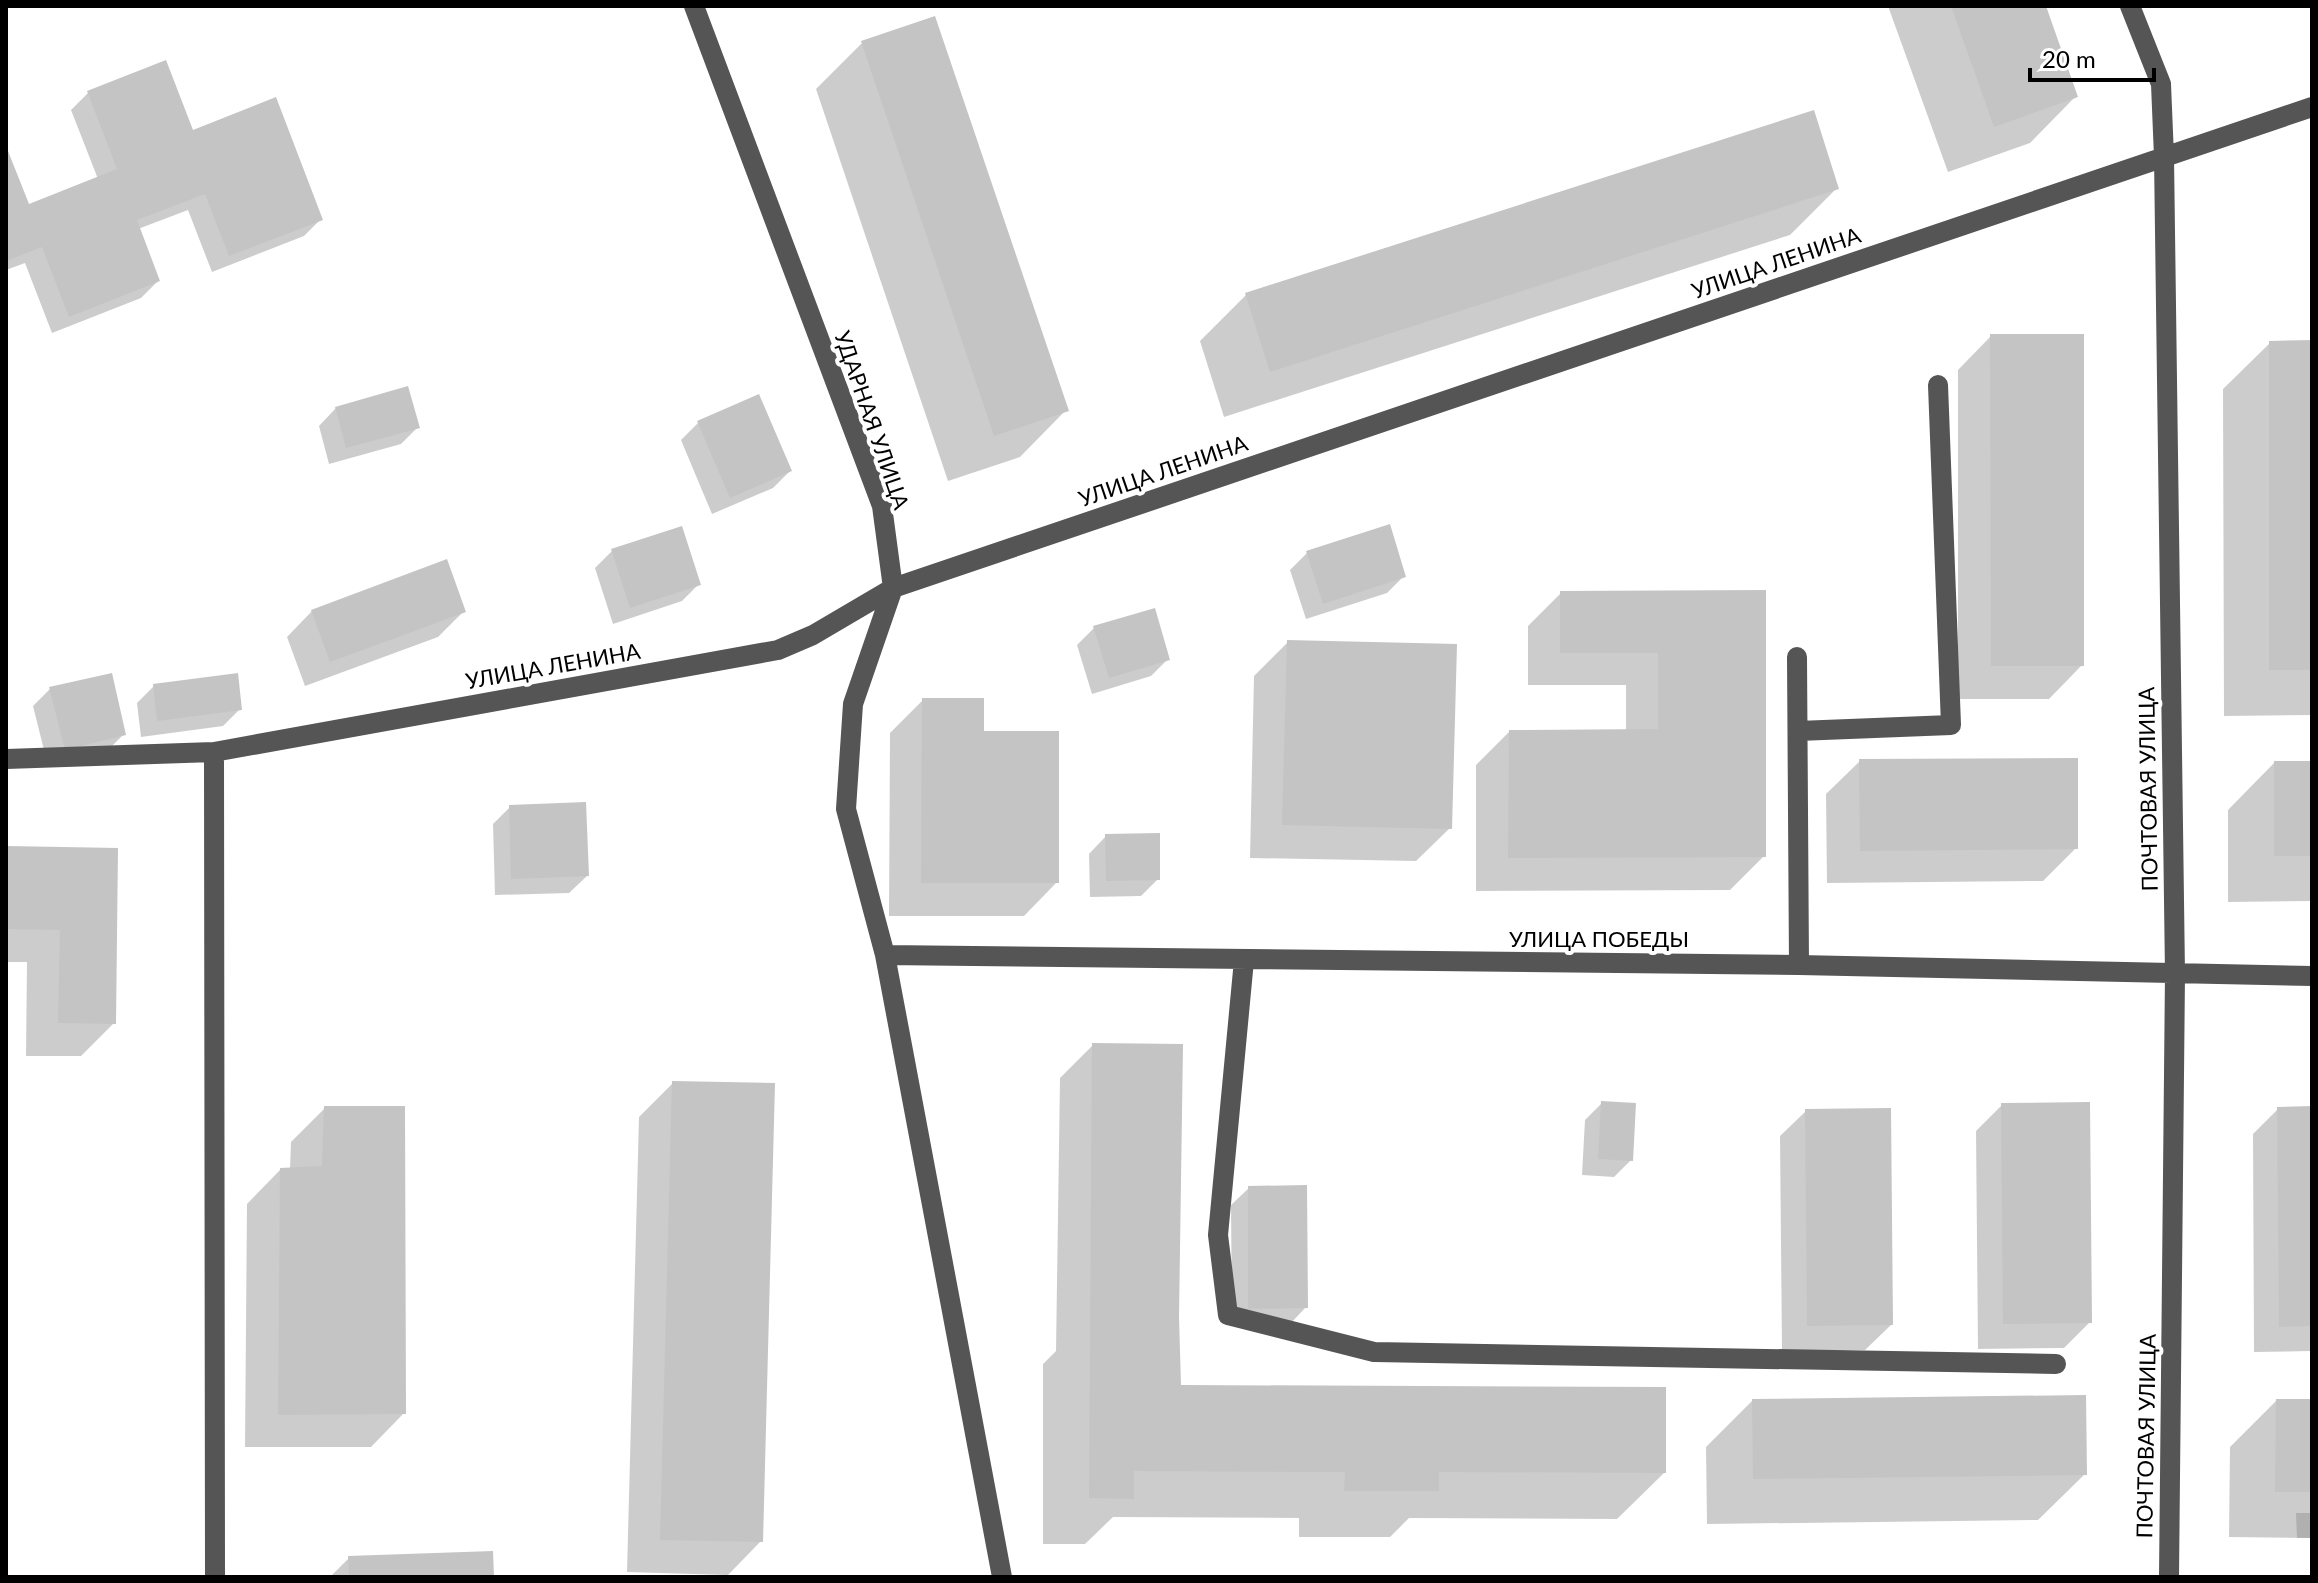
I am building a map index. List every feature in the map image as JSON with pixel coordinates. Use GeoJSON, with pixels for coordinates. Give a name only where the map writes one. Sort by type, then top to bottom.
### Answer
{"type":"FeatureCollection","features":[{"type":"Feature","properties":{"kind":"street","name":"УДАРНАЯ УЛИЦА"},"geometry":{"type":"LineString","coordinates":[[694,6],[882,506],[893,588],[853,704],[846,809],[885,955],[1002,1577]]}},
{"type":"Feature","properties":{"kind":"street","name":"ПОЧТОВАЯ УЛИЦА"},"geometry":{"type":"LineString","coordinates":[[2130,6],[2161,84],[2164,157],[2175,974],[2169,1577]]}},
{"type":"Feature","properties":{"kind":"street","name":"УЛИЦА ЛЕНИНА"},"geometry":{"type":"LineString","coordinates":[[6,759],[214,752],[778,650],[813,635],[893,588],[2312,107]]}},
{"type":"Feature","properties":{"kind":"street"},"geometry":{"type":"LineString","coordinates":[[1798,731],[1951,725],[1938,385]]}},
{"type":"Feature","properties":{"kind":"street"},"geometry":{"type":"LineString","coordinates":[[1797,657],[1799,965]]}},
{"type":"Feature","properties":{"kind":"street"},"geometry":{"type":"LineString","coordinates":[[214,752],[215,1577]]}},
{"type":"Feature","properties":{"kind":"street","name":"УЛИЦА ПОБЕДЫ"},"geometry":{"type":"LineString","coordinates":[[885,955],[1799,965],[2312,976]]}},
{"type":"Feature","properties":{"kind":"street"},"geometry":{"type":"LineString","coordinates":[[1244,960],[1218,1235],[1228,1315],[1374,1352],[2056,1364]]}},
{"type":"Feature","properties":{"kind":"shaded area"},"geometry":{"type":"Polygon","coordinates":[[[2296,1513],[2312,1513],[2312,1538],[2297,1538],[2296,1513]]]}},
{"type":"Feature","properties":{"kind":"building"},"geometry":{"type":"Polygon","coordinates":[[[1951,6],[2046,6],[2078,97],[1994,127],[1951,6]]]}},
{"type":"Feature","properties":{"kind":"building"},"geometry":{"type":"Polygon","coordinates":[[[935,16],[1069,411],[994,436],[861,41],[935,16]]]}},
{"type":"Feature","properties":{"kind":"building"},"geometry":{"type":"Polygon","coordinates":[[[166,60],[193,130],[276,97],[323,220],[229,256],[205,194],[137,220],[160,281],[69,317],[42,247],[6,261],[6,146],[29,204],[117,169],[87,91],[166,60]]]}},
{"type":"Feature","properties":{"kind":"building"},"geometry":{"type":"Polygon","coordinates":[[[1814,110],[1839,189],[1270,372],[1245,293],[1814,110]]]}},
{"type":"Feature","properties":{"kind":"building"},"geometry":{"type":"Polygon","coordinates":[[[1990,334],[2084,334],[2084,666],[1991,666],[1990,334]]]}},
{"type":"Feature","properties":{"kind":"building"},"geometry":{"type":"Polygon","coordinates":[[[2312,340],[2312,670],[2269,670],[2269,341],[2312,340]]]}},
{"type":"Feature","properties":{"kind":"building"},"geometry":{"type":"Polygon","coordinates":[[[408,386],[420,428],[346,448],[335,407],[408,386]]]}},
{"type":"Feature","properties":{"kind":"building"},"geometry":{"type":"Polygon","coordinates":[[[759,394],[792,471],[730,498],[697,421],[759,394]]]}},
{"type":"Feature","properties":{"kind":"building"},"geometry":{"type":"Polygon","coordinates":[[[1390,524],[1406,577],[1323,604],[1306,551],[1390,524]]]}},
{"type":"Feature","properties":{"kind":"building"},"geometry":{"type":"Polygon","coordinates":[[[682,526],[701,585],[630,608],[611,549],[682,526]]]}},
{"type":"Feature","properties":{"kind":"building"},"geometry":{"type":"Polygon","coordinates":[[[447,559],[466,612],[330,662],[311,610],[447,559]]]}},
{"type":"Feature","properties":{"kind":"building"},"geometry":{"type":"Polygon","coordinates":[[[1766,590],[1766,857],[1508,858],[1509,730],[1658,729],[1658,653],[1560,653],[1560,591],[1766,590]]]}},
{"type":"Feature","properties":{"kind":"building"},"geometry":{"type":"Polygon","coordinates":[[[1155,608],[1170,660],[1109,678],[1093,626],[1155,608]]]}},
{"type":"Feature","properties":{"kind":"building"},"geometry":{"type":"Polygon","coordinates":[[[1287,640],[1457,644],[1452,829],[1282,825],[1287,640]]]}},
{"type":"Feature","properties":{"kind":"building"},"geometry":{"type":"Polygon","coordinates":[[[112,673],[126,735],[65,750],[49,687],[112,673]]]}},
{"type":"Feature","properties":{"kind":"building"},"geometry":{"type":"Polygon","coordinates":[[[238,673],[242,710],[157,721],[153,684],[238,673]]]}},
{"type":"Feature","properties":{"kind":"building"},"geometry":{"type":"Polygon","coordinates":[[[922,698],[984,698],[984,731],[1059,731],[1059,883],[921,883],[922,698]]]}},
{"type":"Feature","properties":{"kind":"building"},"geometry":{"type":"Polygon","coordinates":[[[2078,758],[2078,849],[1860,851],[1859,759],[2078,758]]]}},
{"type":"Feature","properties":{"kind":"building"},"geometry":{"type":"Polygon","coordinates":[[[2274,761],[2312,761],[2312,856],[2274,856],[2274,761]]]}},
{"type":"Feature","properties":{"kind":"building"},"geometry":{"type":"Polygon","coordinates":[[[586,802],[589,876],[511,879],[509,805],[586,802]]]}},
{"type":"Feature","properties":{"kind":"building"},"geometry":{"type":"Polygon","coordinates":[[[1160,833],[1160,880],[1106,881],[1105,834],[1160,833]]]}},
{"type":"Feature","properties":{"kind":"building"},"geometry":{"type":"Polygon","coordinates":[[[6,846],[118,848],[116,1024],[58,1023],[60,930],[6,929],[6,846]]]}},
{"type":"Feature","properties":{"kind":"building"},"geometry":{"type":"Polygon","coordinates":[[[1092,1043],[1183,1044],[1181,1385],[1666,1387],[1666,1473],[1439,1472],[1439,1491],[1344,1491],[1345,1472],[1134,1471],[1134,1499],[1089,1498],[1092,1043]]]}},
{"type":"Feature","properties":{"kind":"building"},"geometry":{"type":"Polygon","coordinates":[[[672,1081],[775,1083],[763,1542],[660,1540],[672,1081]]]}},
{"type":"Feature","properties":{"kind":"building"},"geometry":{"type":"Polygon","coordinates":[[[1601,1101],[1636,1103],[1633,1161],[1598,1159],[1601,1101]]]}},
{"type":"Feature","properties":{"kind":"building"},"geometry":{"type":"Polygon","coordinates":[[[2090,1102],[2092,1323],[2003,1324],[2001,1103],[2090,1102]]]}},
{"type":"Feature","properties":{"kind":"building"},"geometry":{"type":"Polygon","coordinates":[[[324,1106],[405,1106],[406,1414],[278,1415],[280,1168],[322,1166],[324,1106]]]}},
{"type":"Feature","properties":{"kind":"building"},"geometry":{"type":"Polygon","coordinates":[[[2312,1106],[2312,1326],[2279,1327],[2277,1107],[2312,1106]]]}},
{"type":"Feature","properties":{"kind":"building"},"geometry":{"type":"Polygon","coordinates":[[[1891,1108],[1893,1325],[1807,1326],[1805,1109],[1891,1108]]]}},
{"type":"Feature","properties":{"kind":"building"},"geometry":{"type":"Polygon","coordinates":[[[1307,1185],[1308,1308],[1248,1309],[1248,1186],[1307,1185]]]}},
{"type":"Feature","properties":{"kind":"building"},"geometry":{"type":"Polygon","coordinates":[[[2086,1395],[2087,1475],[1753,1479],[1752,1399],[2086,1395]]]}},
{"type":"Feature","properties":{"kind":"building"},"geometry":{"type":"Polygon","coordinates":[[[2276,1399],[2312,1399],[2312,1492],[2275,1492],[2276,1399]]]}},
{"type":"Feature","properties":{"kind":"building"},"geometry":{"type":"Polygon","coordinates":[[[493,1551],[494,1577],[349,1577],[348,1556],[493,1551]]]}}]}
